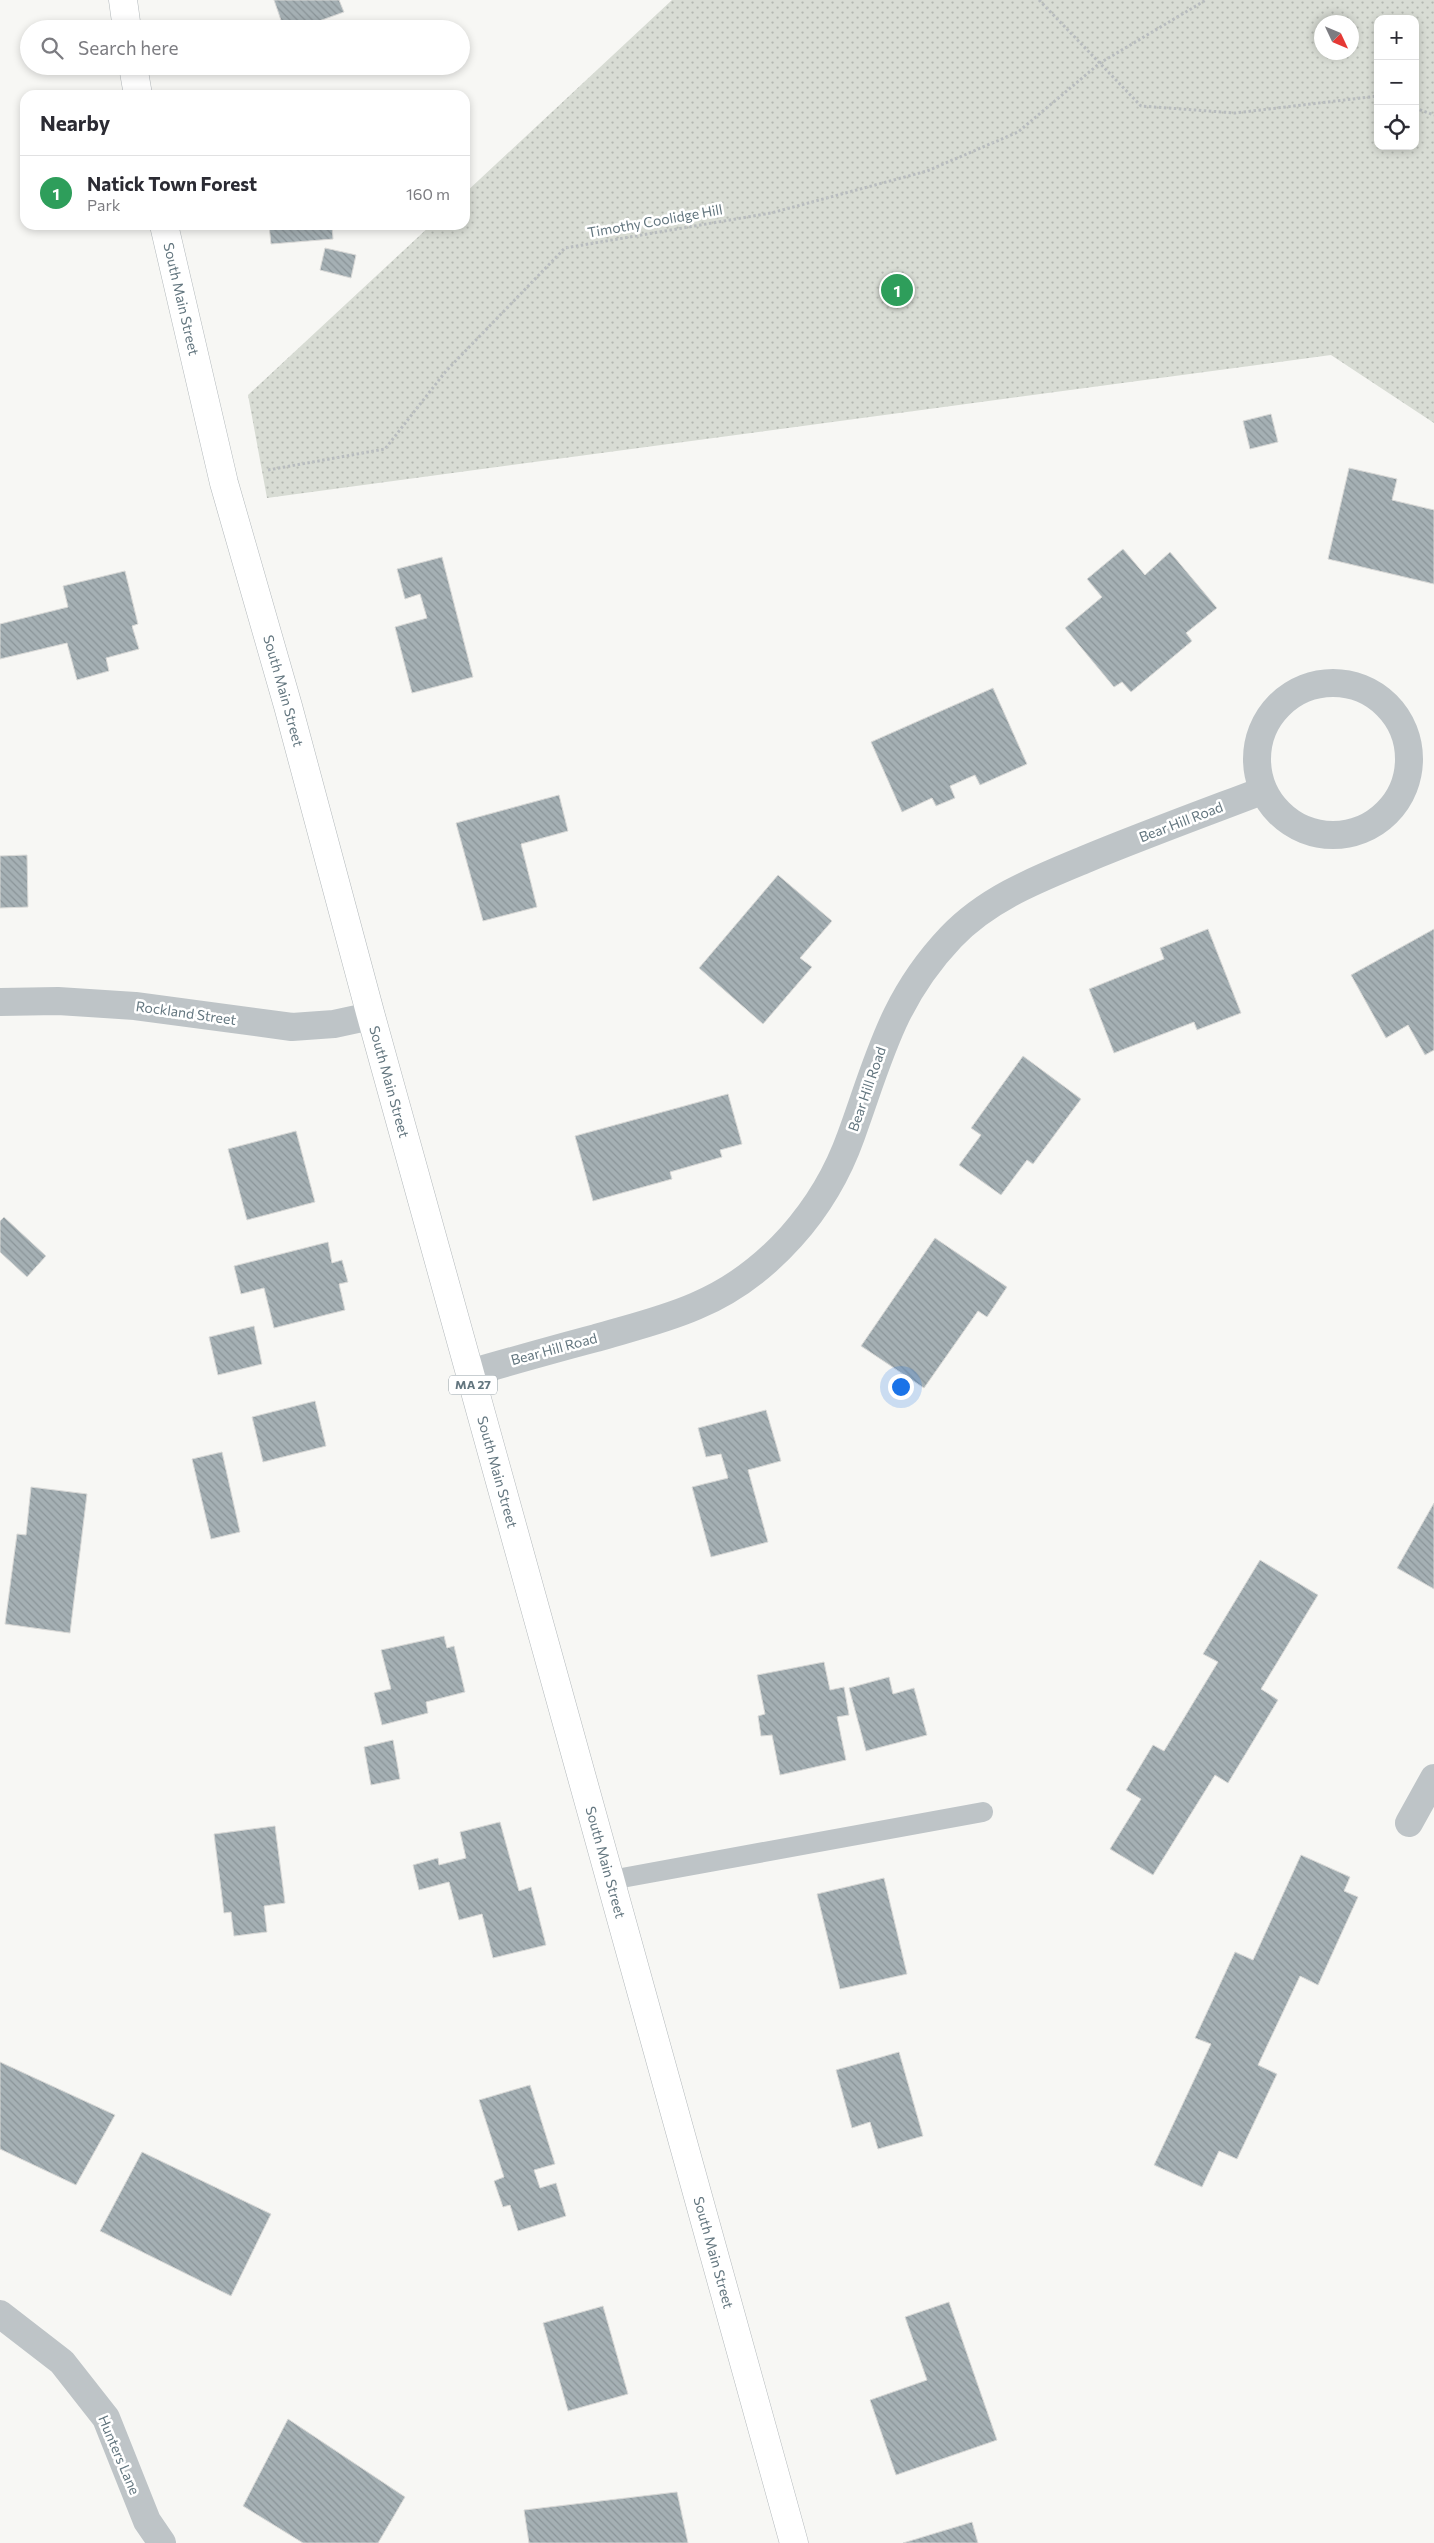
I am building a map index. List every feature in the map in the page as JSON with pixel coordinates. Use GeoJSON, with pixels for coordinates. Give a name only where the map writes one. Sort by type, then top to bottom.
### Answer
{"type":"FeatureCollection","features":[{"type":"Feature","properties":{"kind":"main road"},"geometry":{"type":"LineString","coordinates":[[123,0],[126,20]]}},
{"type":"Feature","properties":{"kind":"main road"},"geometry":{"type":"LineString","coordinates":[[135,75],[137,90]]}},
{"type":"Feature","properties":{"kind":"main road","name":"South Main Street"},"geometry":{"type":"LineString","coordinates":[[165,230],[224,483],[288,706],[371,1016],[794,2543]]}},
{"type":"Feature","properties":{"kind":"street"},"geometry":{"type":"LineString","coordinates":[[1325,683],[1347,683],[1365,689],[1382,699],[1395,713],[1404,729],[1409,744],[1410,762],[1406,782],[1396,802],[1382,819],[1360,831],[1338,836],[1311,833],[1287,821],[1270,804],[1262,791],[1258,777],[1256,754],[1261,732],[1273,711],[1299,690],[1325,683]]}},
{"type":"Feature","properties":{"kind":"street","name":"Bear Hill Road"},"geometry":{"type":"LineString","coordinates":[[470,1372],[655,1322],[698,1305],[737,1283],[774,1254],[809,1218],[832,1183],[894,1017],[920,972],[952,935],[986,906],[1029,883],[1262,791]]}},
{"type":"Feature","properties":{"kind":"street","name":"Rockland Street"},"geometry":{"type":"LineString","coordinates":[[0,1002],[58,1001],[135,1006],[292,1027],[334,1024],[371,1016]]}},
{"type":"Feature","properties":{"kind":"street"},"geometry":{"type":"LineString","coordinates":[[1409,1823],[1434,1778]]}},
{"type":"Feature","properties":{"kind":"street","name":"Hunters Lane"},"geometry":{"type":"LineString","coordinates":[[0,2314],[62,2362],[106,2418],[147,2521],[162,2543]]}},
{"type":"Feature","properties":{"kind":"lane"},"geometry":{"type":"LineString","coordinates":[[611,1880],[983,1812]]}},
{"type":"Feature","properties":{"kind":"path"},"geometry":{"type":"LineString","coordinates":[[1039,0],[1141,106],[1235,113],[1374,96]]}},
{"type":"Feature","properties":{"kind":"path","name":"Timothy Coolidge Hill"},"geometry":{"type":"LineString","coordinates":[[268,470],[385,449],[446,372],[565,248],[772,212],[927,171],[1018,132],[1100,63],[1206,0]]}},
{"type":"Feature","properties":{"kind":"path"},"geometry":{"type":"LineString","coordinates":[[1419,109],[1434,115]]}},
{"type":"Feature","properties":{"kind":"shaded area"},"geometry":{"type":"Polygon","coordinates":[[[672,0],[1434,0],[1434,423],[1331,355],[267,498],[248,395],[426,230],[470,230],[470,188],[672,0]]]}},
{"type":"Feature","properties":{"kind":"building"},"geometry":{"type":"Polygon","coordinates":[[[274,0],[339,0],[344,12],[322,20],[281,20],[274,0]]]}},
{"type":"Feature","properties":{"kind":"building"},"geometry":{"type":"Polygon","coordinates":[[[270,230],[332,230],[333,239],[271,244],[270,230]]]}},
{"type":"Feature","properties":{"kind":"building"},"geometry":{"type":"Polygon","coordinates":[[[325,248],[356,255],[351,278],[320,270],[325,248]]]}},
{"type":"Feature","properties":{"kind":"building"},"geometry":{"type":"Polygon","coordinates":[[[1271,414],[1278,442],[1250,449],[1243,421],[1271,414]]]}},
{"type":"Feature","properties":{"kind":"building"},"geometry":{"type":"Polygon","coordinates":[[[1349,468],[1397,479],[1392,500],[1434,510],[1434,584],[1328,559],[1349,468]]]}},
{"type":"Feature","properties":{"kind":"building"},"geometry":{"type":"Polygon","coordinates":[[[1123,549],[1145,575],[1170,552],[1217,608],[1186,633],[1192,641],[1131,692],[1122,682],[1114,687],[1065,628],[1102,597],[1087,579],[1123,549]]]}},
{"type":"Feature","properties":{"kind":"building"},"geometry":{"type":"Polygon","coordinates":[[[442,557],[473,677],[412,693],[395,627],[427,618],[420,594],[405,599],[397,569],[442,557]]]}},
{"type":"Feature","properties":{"kind":"building"},"geometry":{"type":"Polygon","coordinates":[[[125,571],[138,624],[132,626],[139,649],[106,658],[109,671],[77,680],[67,643],[0,659],[0,624],[68,607],[63,586],[125,571]]]}},
{"type":"Feature","properties":{"kind":"building"},"geometry":{"type":"Polygon","coordinates":[[[993,688],[1027,764],[980,785],[975,775],[950,786],[955,798],[936,806],[932,798],[902,812],[871,742],[993,688]]]}},
{"type":"Feature","properties":{"kind":"building"},"geometry":{"type":"Polygon","coordinates":[[[559,795],[568,831],[521,844],[537,907],[483,921],[456,823],[559,795]]]}},
{"type":"Feature","properties":{"kind":"building"},"geometry":{"type":"Polygon","coordinates":[[[27,855],[28,907],[0,908],[0,856],[27,855]]]}},
{"type":"Feature","properties":{"kind":"building"},"geometry":{"type":"Polygon","coordinates":[[[778,875],[832,921],[800,958],[812,967],[763,1024],[699,968],[778,875]]]}},
{"type":"Feature","properties":{"kind":"building"},"geometry":{"type":"Polygon","coordinates":[[[1208,929],[1241,1013],[1197,1030],[1194,1022],[1114,1053],[1089,989],[1164,959],[1160,948],[1208,929]]]}},
{"type":"Feature","properties":{"kind":"building"},"geometry":{"type":"Polygon","coordinates":[[[1434,929],[1434,1050],[1425,1055],[1408,1025],[1386,1038],[1351,975],[1434,929]]]}},
{"type":"Feature","properties":{"kind":"building"},"geometry":{"type":"Polygon","coordinates":[[[1023,1056],[1081,1099],[1033,1164],[1027,1160],[1001,1195],[959,1165],[981,1135],[971,1128],[1023,1056]]]}},
{"type":"Feature","properties":{"kind":"building"},"geometry":{"type":"Polygon","coordinates":[[[728,1094],[742,1144],[720,1150],[722,1157],[670,1172],[672,1179],[593,1201],[575,1136],[728,1094]]]}},
{"type":"Feature","properties":{"kind":"building"},"geometry":{"type":"Polygon","coordinates":[[[296,1131],[315,1202],[247,1220],[228,1149],[296,1131]]]}},
{"type":"Feature","properties":{"kind":"building"},"geometry":{"type":"Polygon","coordinates":[[[4,1217],[46,1256],[27,1277],[0,1252],[0,1221],[4,1217]]]}},
{"type":"Feature","properties":{"kind":"building"},"geometry":{"type":"Polygon","coordinates":[[[935,1238],[1007,1287],[987,1317],[978,1311],[924,1388],[861,1346],[935,1238]]]}},
{"type":"Feature","properties":{"kind":"building"},"geometry":{"type":"Polygon","coordinates":[[[328,1242],[332,1263],[342,1260],[348,1282],[339,1284],[345,1310],[274,1328],[264,1288],[241,1294],[234,1266],[328,1242]]]}},
{"type":"Feature","properties":{"kind":"building"},"geometry":{"type":"Polygon","coordinates":[[[254,1326],[262,1364],[218,1375],[209,1337],[254,1326]]]}},
{"type":"Feature","properties":{"kind":"building"},"geometry":{"type":"Polygon","coordinates":[[[315,1401],[326,1446],[263,1462],[252,1417],[315,1401]]]}},
{"type":"Feature","properties":{"kind":"building"},"geometry":{"type":"Polygon","coordinates":[[[766,1410],[781,1461],[748,1470],[768,1542],[711,1557],[692,1487],[728,1478],[721,1454],[706,1457],[698,1428],[766,1410]]]}},
{"type":"Feature","properties":{"kind":"building"},"geometry":{"type":"Polygon","coordinates":[[[222,1452],[240,1532],[211,1539],[192,1459],[222,1452]]]}},
{"type":"Feature","properties":{"kind":"building"},"geometry":{"type":"Polygon","coordinates":[[[31,1487],[87,1494],[70,1633],[5,1624],[17,1534],[26,1535],[31,1487]]]}},
{"type":"Feature","properties":{"kind":"building"},"geometry":{"type":"Polygon","coordinates":[[[1434,1503],[1434,1589],[1397,1568],[1434,1503]]]}},
{"type":"Feature","properties":{"kind":"building"},"geometry":{"type":"Polygon","coordinates":[[[1260,1560],[1318,1595],[1261,1689],[1278,1700],[1228,1783],[1215,1775],[1153,1875],[1110,1849],[1141,1799],[1126,1790],[1153,1745],[1164,1751],[1218,1662],[1203,1654],[1260,1560]]]}},
{"type":"Feature","properties":{"kind":"building"},"geometry":{"type":"Polygon","coordinates":[[[444,1636],[447,1648],[454,1646],[465,1692],[426,1702],[428,1713],[382,1725],[374,1693],[391,1689],[381,1650],[444,1636]]]}},
{"type":"Feature","properties":{"kind":"building"},"geometry":{"type":"Polygon","coordinates":[[[824,1662],[830,1690],[844,1687],[849,1715],[837,1717],[846,1760],[780,1775],[772,1735],[761,1736],[758,1716],[765,1714],[757,1675],[824,1662]]]}},
{"type":"Feature","properties":{"kind":"building"},"geometry":{"type":"Polygon","coordinates":[[[889,1677],[893,1694],[914,1688],[927,1735],[866,1751],[849,1688],[889,1677]]]}},
{"type":"Feature","properties":{"kind":"building"},"geometry":{"type":"Polygon","coordinates":[[[393,1740],[400,1779],[371,1785],[364,1747],[393,1740]]]}},
{"type":"Feature","properties":{"kind":"building"},"geometry":{"type":"Polygon","coordinates":[[[500,1822],[519,1891],[531,1887],[546,1945],[493,1958],[482,1914],[459,1920],[449,1882],[419,1890],[413,1865],[438,1858],[439,1865],[466,1858],[460,1832],[500,1822]]]}},
{"type":"Feature","properties":{"kind":"building"},"geometry":{"type":"Polygon","coordinates":[[[275,1826],[285,1903],[264,1906],[267,1932],[234,1936],[231,1912],[224,1913],[214,1834],[275,1826]]]}},
{"type":"Feature","properties":{"kind":"building"},"geometry":{"type":"Polygon","coordinates":[[[1301,1855],[1350,1877],[1344,1891],[1358,1897],[1318,1985],[1300,1976],[1258,2065],[1277,2074],[1237,2159],[1219,2151],[1202,2187],[1154,2165],[1211,2044],[1195,2038],[1235,1952],[1253,1960],[1301,1855]]]}},
{"type":"Feature","properties":{"kind":"building"},"geometry":{"type":"Polygon","coordinates":[[[884,1878],[907,1974],[840,1989],[817,1894],[884,1878]]]}},
{"type":"Feature","properties":{"kind":"building"},"geometry":{"type":"Polygon","coordinates":[[[899,2052],[923,2136],[878,2149],[870,2122],[852,2128],[836,2070],[899,2052]]]}},
{"type":"Feature","properties":{"kind":"building"},"geometry":{"type":"Polygon","coordinates":[[[0,2062],[115,2115],[76,2185],[0,2149],[0,2062]]]}},
{"type":"Feature","properties":{"kind":"building"},"geometry":{"type":"Polygon","coordinates":[[[530,2085],[555,2164],[534,2170],[540,2188],[556,2183],[566,2216],[518,2231],[510,2205],[503,2207],[494,2181],[504,2177],[479,2100],[530,2085]]]}},
{"type":"Feature","properties":{"kind":"building"},"geometry":{"type":"Polygon","coordinates":[[[142,2152],[271,2214],[231,2296],[100,2231],[142,2152]]]}},
{"type":"Feature","properties":{"kind":"building"},"geometry":{"type":"Polygon","coordinates":[[[949,2302],[997,2440],[896,2475],[870,2400],[927,2380],[905,2317],[949,2302]]]}},
{"type":"Feature","properties":{"kind":"building"},"geometry":{"type":"Polygon","coordinates":[[[603,2306],[628,2394],[568,2411],[543,2323],[603,2306]]]}},
{"type":"Feature","properties":{"kind":"building"},"geometry":{"type":"Polygon","coordinates":[[[288,2419],[405,2497],[378,2543],[303,2543],[243,2506],[288,2419]]]}},
{"type":"Feature","properties":{"kind":"building"},"geometry":{"type":"Polygon","coordinates":[[[677,2492],[688,2543],[529,2543],[524,2510],[677,2492]]]}},
{"type":"Feature","properties":{"kind":"building"},"geometry":{"type":"Polygon","coordinates":[[[972,2522],[978,2543],[903,2543],[972,2522]]]}},
{"type":"Feature","properties":{"kind":"place","name":"Natick Town Forest"},"geometry":{"type":"Point","coordinates":[897,290]}}]}
